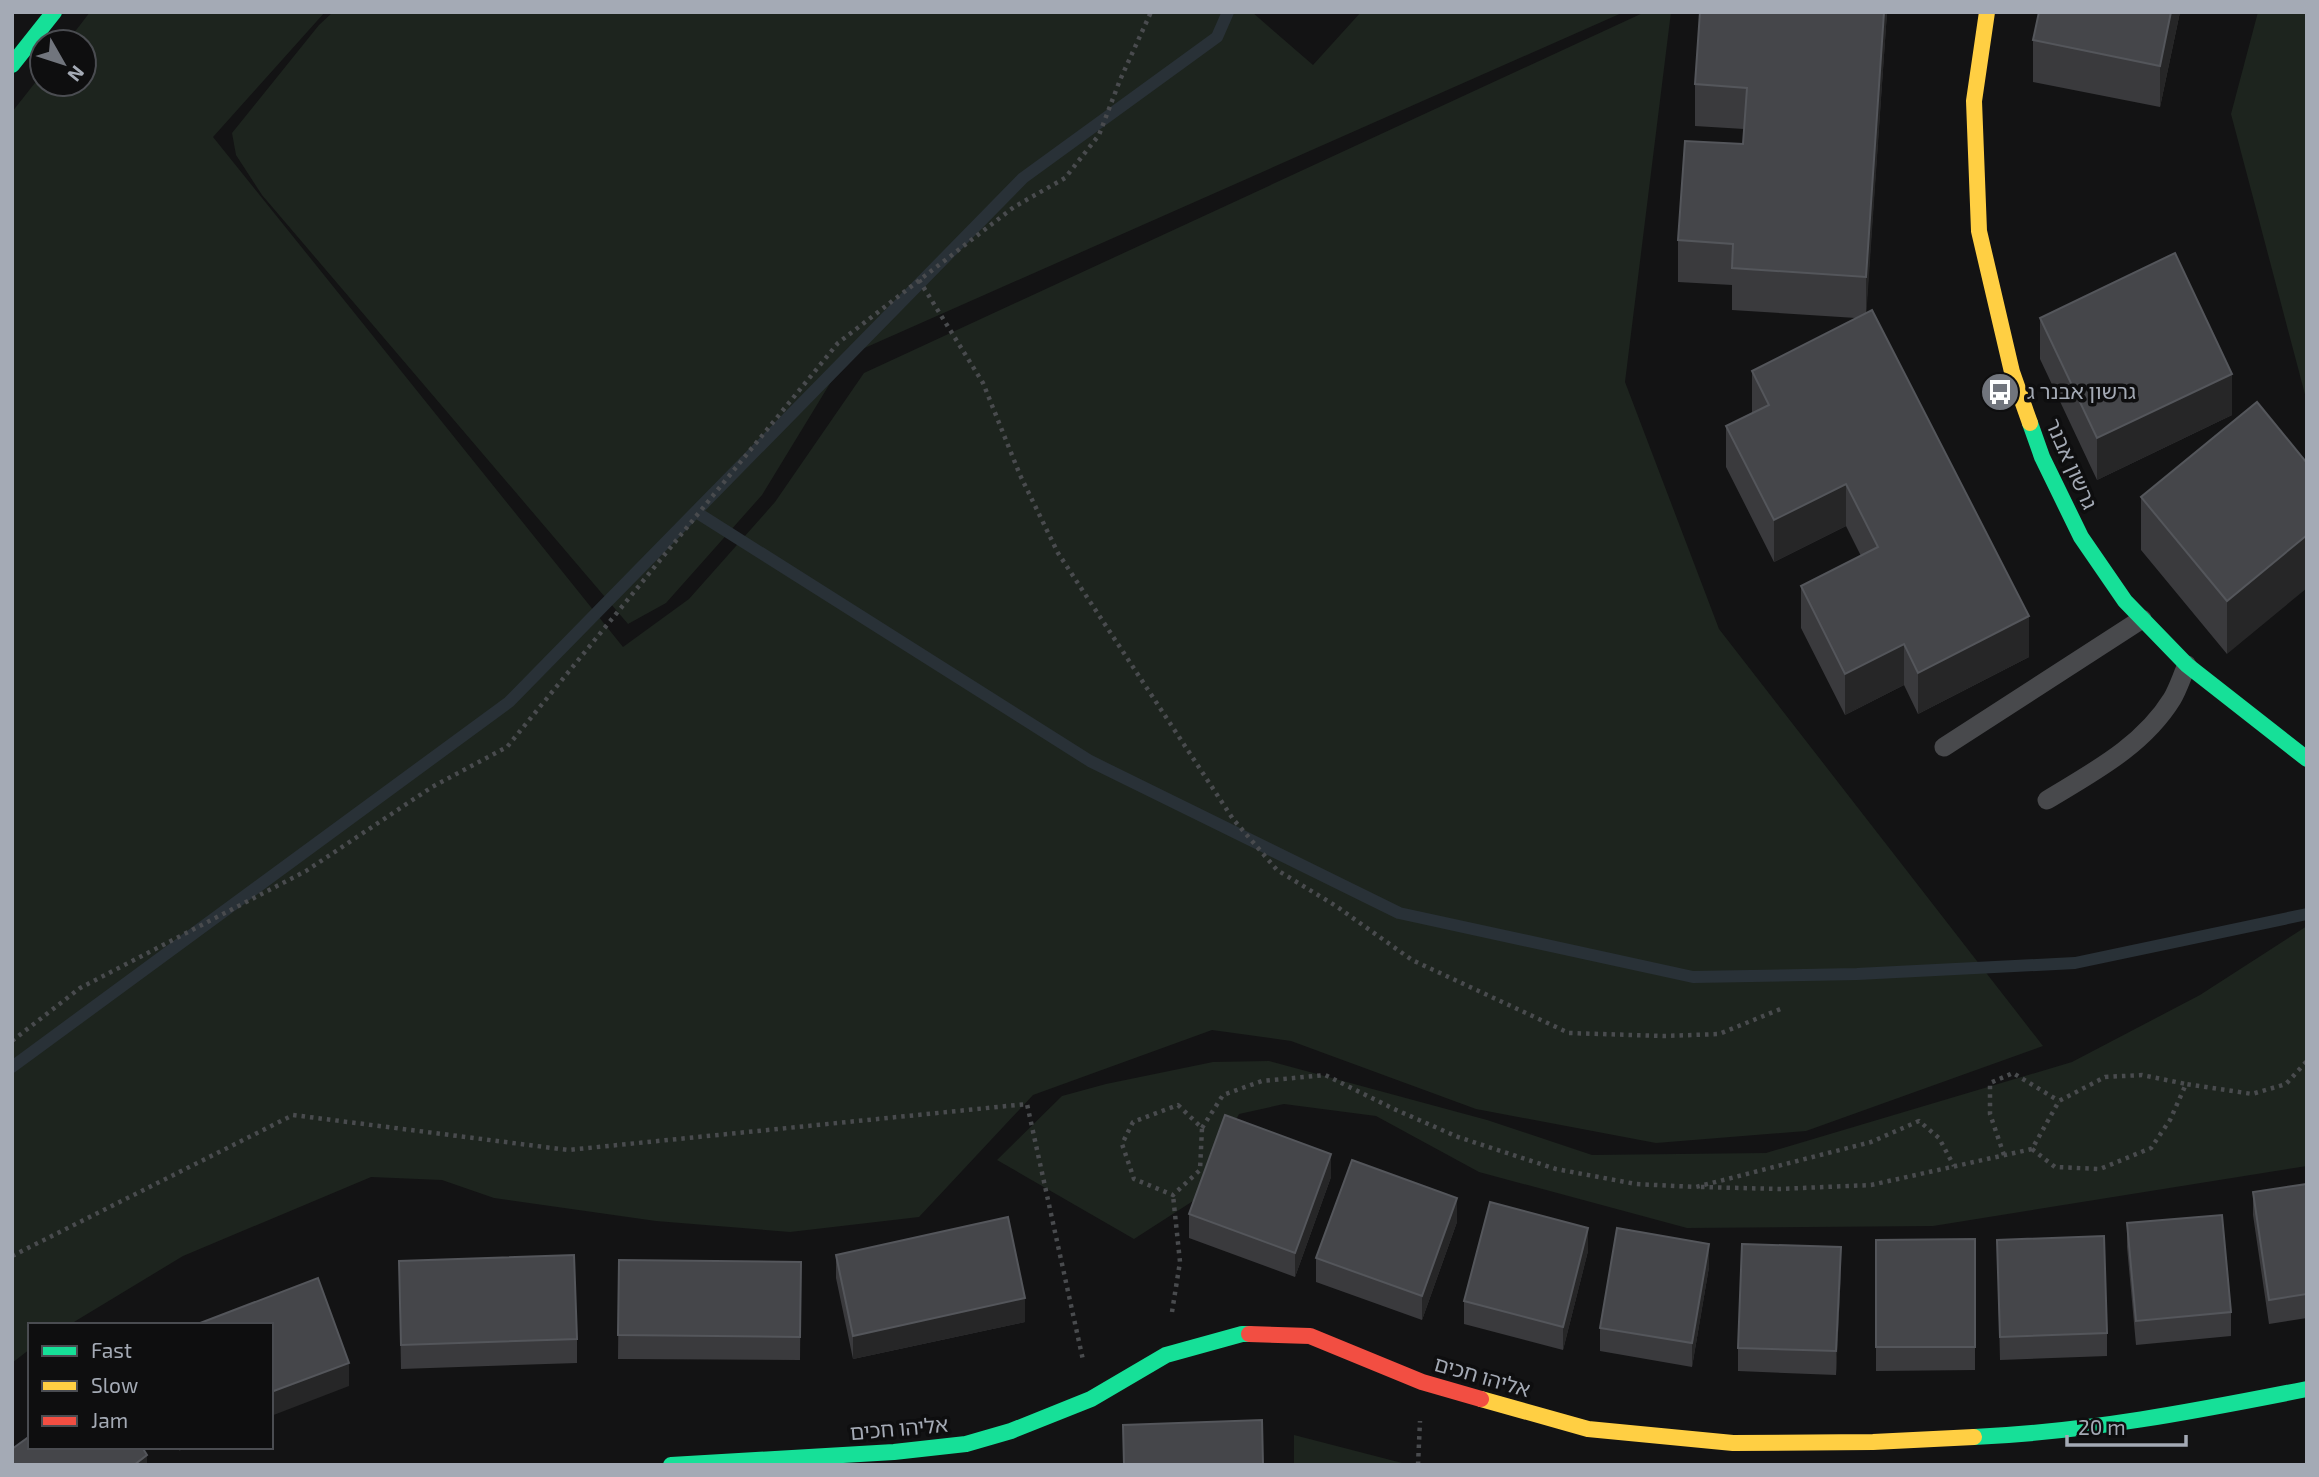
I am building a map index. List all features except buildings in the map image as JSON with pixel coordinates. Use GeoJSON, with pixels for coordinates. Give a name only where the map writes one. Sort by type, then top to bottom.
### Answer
{"type":"FeatureCollection","features":[{"type":"Feature","properties":{"kind":"street"},"geometry":{"type":"LineString","coordinates":[[12,65],[54,12]]}},
{"type":"Feature","properties":{"kind":"street","name":"גרשון אבנר"},"geometry":{"type":"LineString","coordinates":[[1987,12],[1974,101],[1979,230],[2012,373],[2042,457],[2081,537],[2125,601],[2187,665],[2307,759]]}},
{"type":"Feature","properties":{"kind":"street","name":"אליהו חכים"},"geometry":{"type":"LineString","coordinates":[[671,1465],[894,1452],[966,1444],[1011,1431],[1091,1399],[1166,1355],[1242,1334],[1310,1336],[1422,1382],[1588,1429],[1733,1443],[1886,1441],[2087,1429],[2169,1417],[2307,1389]]}},
{"type":"Feature","properties":{"kind":"lane"},"geometry":{"type":"LineString","coordinates":[[1944,747],[2143,619]]}},
{"type":"Feature","properties":{"kind":"lane"},"geometry":{"type":"LineString","coordinates":[[2047,800],[2117,757],[2146,732],[2172,699],[2187,665]]}},
{"type":"Feature","properties":{"kind":"path"},"geometry":{"type":"LineString","coordinates":[[12,1041],[80,988],[306,871],[432,787],[507,747],[838,343],[1014,207],[1065,178],[1099,135],[1151,12]]}},
{"type":"Feature","properties":{"kind":"path"},"geometry":{"type":"LineString","coordinates":[[919,280],[983,383],[1020,475],[1058,553],[1233,819],[1277,870],[1336,906],[1412,960],[1570,1033],[1664,1036],[1719,1034],[1783,1008]]}},
{"type":"Feature","properties":{"kind":"path"},"geometry":{"type":"LineString","coordinates":[[1173,1195],[1200,1170],[1202,1128],[1223,1095],[1262,1081],[1325,1075],[1394,1110],[1458,1137],[1556,1169],[1636,1184],[1780,1189],[1871,1185],[2032,1149],[2059,1101],[2105,1077],[2142,1075],[2252,1094],[2286,1084],[2307,1061]]}},
{"type":"Feature","properties":{"kind":"path"},"geometry":{"type":"LineString","coordinates":[[2004,1155],[1990,1114],[1990,1083],[2013,1073],[2059,1101]]}},
{"type":"Feature","properties":{"kind":"path"},"geometry":{"type":"LineString","coordinates":[[2032,1149],[2055,1167],[2100,1169],[2138,1153],[2151,1147],[2170,1120],[2186,1084]]}},
{"type":"Feature","properties":{"kind":"path"},"geometry":{"type":"LineString","coordinates":[[12,1256],[293,1115],[568,1150],[1027,1104],[1091,1399]]}},
{"type":"Feature","properties":{"kind":"path"},"geometry":{"type":"LineString","coordinates":[[1173,1195],[1134,1179],[1122,1144],[1133,1122],[1178,1105],[1202,1128]]}},
{"type":"Feature","properties":{"kind":"path"},"geometry":{"type":"LineString","coordinates":[[1696,1186],[1871,1142],[1919,1121],[1939,1138],[1954,1166]]}},
{"type":"Feature","properties":{"kind":"path"},"geometry":{"type":"LineString","coordinates":[[1166,1355],[1180,1262],[1173,1195]]}},
{"type":"Feature","properties":{"kind":"shaded area"},"geometry":{"type":"Polygon","coordinates":[[[90,12],[325,12],[213,137],[623,647],[689,599],[775,502],[864,373],[1645,12],[1671,12],[1625,382],[1719,629],[2043,1046],[1806,1131],[1656,1143],[1476,1109],[1291,1041],[1212,1030],[1033,1095],[919,1217],[790,1232],[656,1221],[494,1198],[442,1180],[371,1177],[183,1256],[72,1323],[28,1323],[28,1351],[12,1363],[12,112],[28,92],[28,98],[98,98],[98,28],[78,28],[90,12]]]}},
{"type":"Feature","properties":{"kind":"shaded area"},"geometry":{"type":"Polygon","coordinates":[[[333,12],[1252,12],[1313,65],[1361,12],[1624,12],[851,354],[840,367],[762,495],[666,603],[628,624],[262,195],[236,155],[232,133],[319,25],[333,12]]]}},
{"type":"Feature","properties":{"kind":"shaded area"},"geometry":{"type":"Polygon","coordinates":[[[2258,12],[2307,12],[2307,402],[2231,114],[2258,12]]]}},
{"type":"Feature","properties":{"kind":"shaded area"},"geometry":{"type":"Polygon","coordinates":[[[2307,926],[2307,1166],[1933,1226],[1687,1228],[1479,1172],[1376,1116],[1284,1104],[1239,1114],[1193,1201],[1134,1239],[997,1160],[1062,1096],[1213,1062],[1269,1061],[1487,1120],[1592,1155],[1766,1153],[2072,1062],[2200,995],[2307,926]]]}},
{"type":"Feature","properties":{"kind":"shaded area"},"geometry":{"type":"Polygon","coordinates":[[[1294,1435],[1406,1464],[1406,1465],[1294,1465],[1294,1435]]]}},
{"type":"Feature","properties":{"kind":"waterway"},"geometry":{"type":"LineString","coordinates":[[12,1067],[509,702],[1023,178],[1217,37],[1228,12]]}},
{"type":"Feature","properties":{"kind":"waterway"},"geometry":{"type":"LineString","coordinates":[[696,512],[1090,761],[1399,913],[1693,977],[1857,974],[2075,963],[2307,914]]}},
{"type":"Feature","properties":{"kind":"traffic: fast"},"geometry":{"type":"LineString","coordinates":[[12,65],[54,12]]}},
{"type":"Feature","properties":{"kind":"traffic: fast"},"geometry":{"type":"LineString","coordinates":[[2030,423],[2042,457],[2081,537],[2125,601],[2187,665],[2307,759]]}},
{"type":"Feature","properties":{"kind":"traffic: fast"},"geometry":{"type":"LineString","coordinates":[[671,1465],[894,1452],[966,1444],[1011,1431],[1091,1399],[1166,1355],[1249,1334]]}},
{"type":"Feature","properties":{"kind":"traffic: fast"},"geometry":{"type":"LineString","coordinates":[[1974,1437],[2100,1425],[2183,1413],[2307,1389]]}},
{"type":"Feature","properties":{"kind":"traffic: slow"},"geometry":{"type":"LineString","coordinates":[[1987,12],[1974,101],[1979,231],[2012,372],[2030,423]]}},
{"type":"Feature","properties":{"kind":"traffic: slow"},"geometry":{"type":"LineString","coordinates":[[1481,1399],[1588,1429],[1733,1443],[1873,1442],[1974,1437]]}},
{"type":"Feature","properties":{"kind":"traffic: jam"},"geometry":{"type":"LineString","coordinates":[[1249,1334],[1310,1336],[1422,1382],[1481,1399]]}},
{"type":"Feature","properties":{"kind":"place","name":"גרשון אבנר ג"},"geometry":{"type":"Point","coordinates":[2000,392]}}]}
